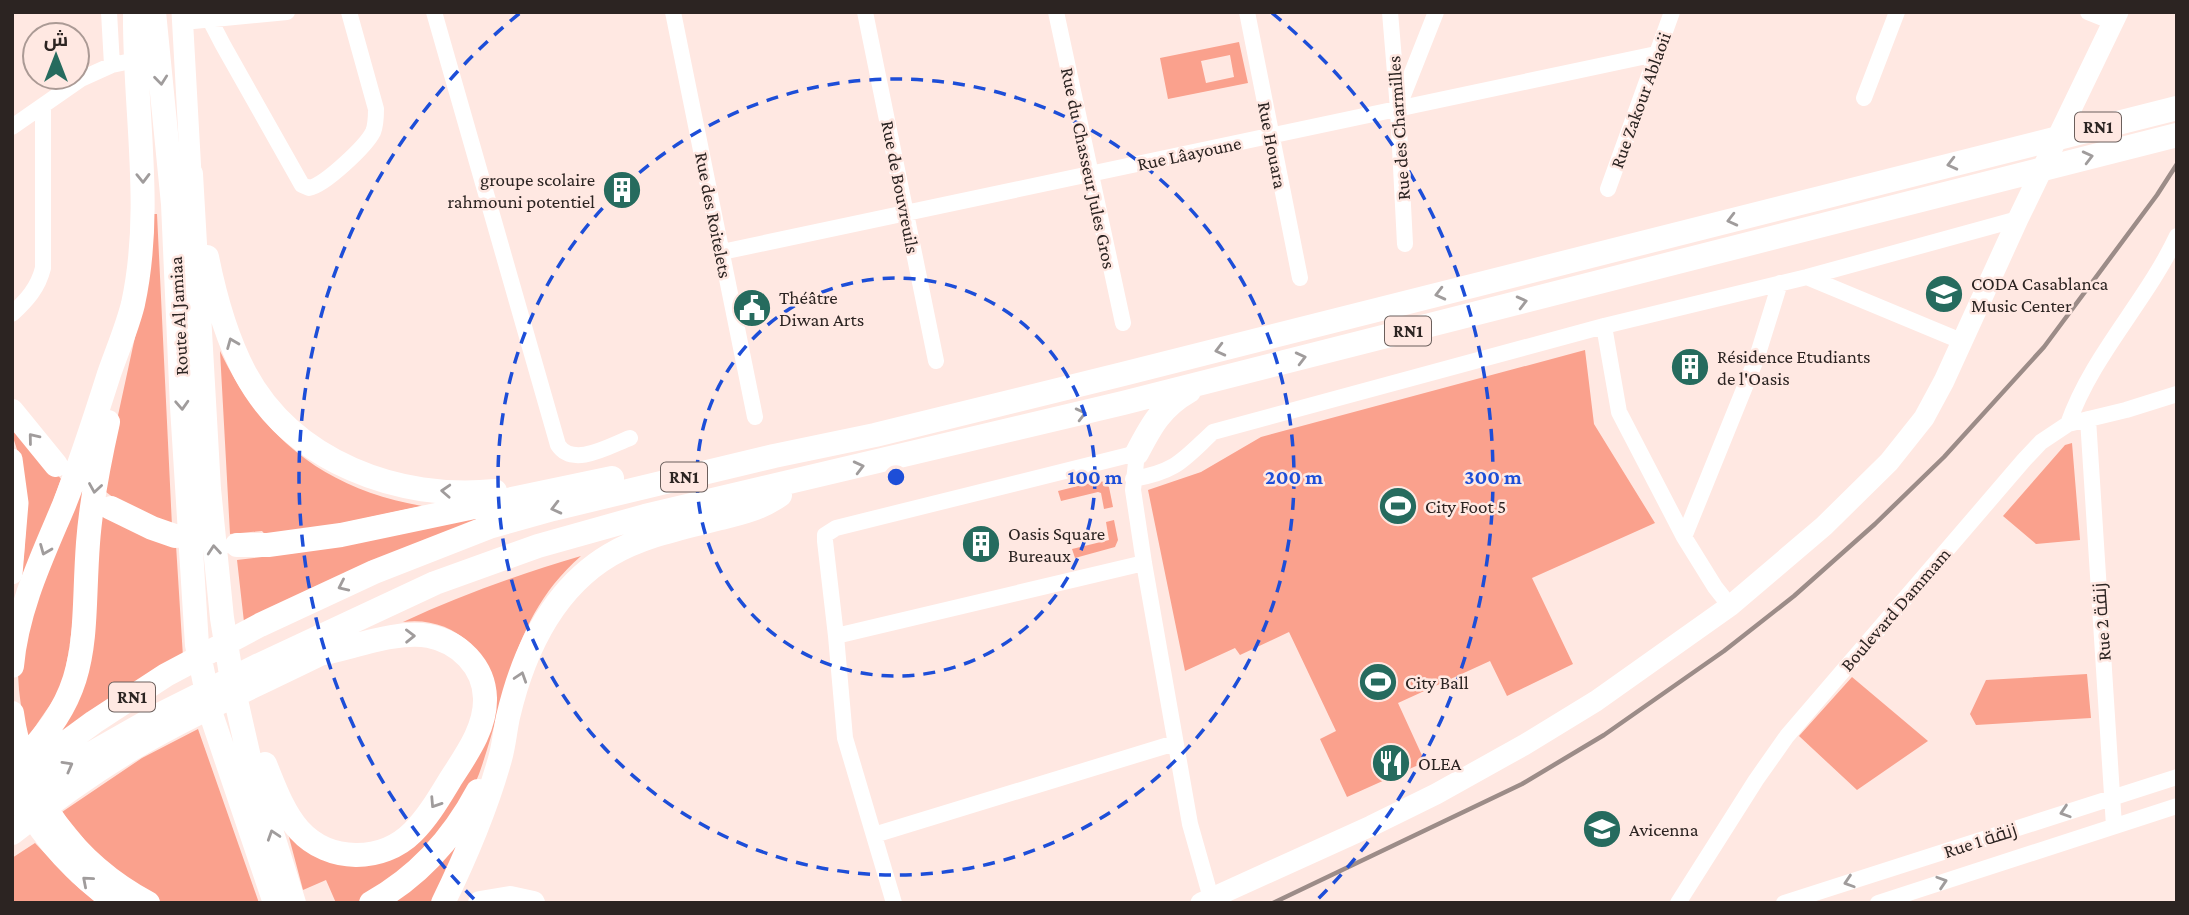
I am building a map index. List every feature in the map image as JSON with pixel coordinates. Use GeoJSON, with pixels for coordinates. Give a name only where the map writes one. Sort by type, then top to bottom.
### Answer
{"type":"FeatureCollection","features":[{"type":"Feature","properties":{"kind":"highway"},"geometry":{"type":"LineString","coordinates":[[12,666],[22,610],[80,464],[120,349],[135,294],[144,210],[143,167],[124,63],[135,12]]}},
{"type":"Feature","properties":{"kind":"highway","name":"Route Al Jamiaa"},"geometry":{"type":"LineString","coordinates":[[154,12],[173,204],[182,407],[195,620],[201,669],[212,717],[288,902]]}},
{"type":"Feature","properties":{"kind":"highway","name":"RN1"},"geometry":{"type":"LineString","coordinates":[[12,781],[94,722],[166,676],[260,625],[374,572],[489,527],[554,509],[774,456],[875,435],[1123,374],[2177,108]]}},
{"type":"Feature","properties":{"kind":"highway","name":"RN1"},"geometry":{"type":"LineString","coordinates":[[12,804],[48,778],[180,704],[435,583],[503,557],[585,532],[1124,403],[2177,135]]}},
{"type":"Feature","properties":{"kind":"highway"},"geometry":{"type":"LineString","coordinates":[[191,174],[211,276],[232,346],[247,376],[265,401],[286,425],[305,441],[348,468],[401,487],[453,492],[564,488]]}},
{"type":"Feature","properties":{"kind":"highway","name":"Route Al Jamiaa"},"geometry":{"type":"LineString","coordinates":[[191,174],[209,489],[222,618],[238,710]]}},
{"type":"Feature","properties":{"kind":"highway"},"geometry":{"type":"LineString","coordinates":[[12,768],[52,725],[69,694],[80,664],[85,633],[86,569],[92,508],[120,349]]}},
{"type":"Feature","properties":{"kind":"highway"},"geometry":{"type":"LineString","coordinates":[[237,545],[279,544],[328,537],[788,443],[1002,393],[1091,376],[1123,374]]}},
{"type":"Feature","properties":{"kind":"highway"},"geometry":{"type":"LineString","coordinates":[[1137,453],[1151,427],[1172,400],[1200,384]]}},
{"type":"Feature","properties":{"kind":"highway"},"geometry":{"type":"LineString","coordinates":[[1124,403],[1138,416],[1140,429],[1137,453]]}},
{"type":"Feature","properties":{"kind":"highway"},"geometry":{"type":"LineString","coordinates":[[12,411],[56,465]]}},
{"type":"Feature","properties":{"kind":"highway"},"geometry":{"type":"LineString","coordinates":[[12,832],[131,749],[420,602],[497,571],[600,539],[746,500],[793,483]]}},
{"type":"Feature","properties":{"kind":"highway"},"geometry":{"type":"LineString","coordinates":[[371,903],[421,867],[453,832],[477,792],[541,626],[559,598],[583,573],[612,554],[644,539],[760,507],[778,497],[793,483]]}},
{"type":"Feature","properties":{"kind":"highway"},"geometry":{"type":"LineString","coordinates":[[111,508],[175,536]]}},
{"type":"Feature","properties":{"kind":"highway"},"geometry":{"type":"LineString","coordinates":[[238,710],[281,801],[299,830],[310,840],[324,848],[354,856],[370,854],[400,843],[427,816],[473,743],[485,705],[481,677],[464,652],[454,645],[428,636],[395,636],[319,654]]}},
{"type":"Feature","properties":{"kind":"highway"},"geometry":{"type":"LineString","coordinates":[[238,710],[288,902]]}},
{"type":"Feature","properties":{"kind":"highway"},"geometry":{"type":"LineString","coordinates":[[12,713],[20,752],[33,787],[69,853],[148,903]]}},
{"type":"Feature","properties":{"kind":"highway"},"geometry":{"type":"LineString","coordinates":[[443,903],[484,809],[501,756],[508,717]]}},
{"type":"Feature","properties":{"kind":"highway"},"geometry":{"type":"LineString","coordinates":[[480,903],[510,898],[533,903]]}},
{"type":"Feature","properties":{"kind":"main road","name":"Route Al Jamiaa"},"geometry":{"type":"LineString","coordinates":[[182,17],[191,174]]}},
{"type":"Feature","properties":{"kind":"main road"},"geometry":{"type":"LineString","coordinates":[[1206,900],[1382,820],[1524,745],[1596,701],[1730,606],[1824,526],[1895,455],[1924,418],[1944,381],[2115,17]]}},
{"type":"Feature","properties":{"kind":"main road"},"geometry":{"type":"LineString","coordinates":[[12,459],[18,503],[12,574]]}},
{"type":"Feature","properties":{"kind":"main road"},"geometry":{"type":"LineString","coordinates":[[12,781],[32,818],[69,853],[95,888],[114,903]]}},
{"type":"Feature","properties":{"kind":"street"},"geometry":{"type":"LineString","coordinates":[[12,127],[81,79],[124,63],[109,12]]}},
{"type":"Feature","properties":{"kind":"street"},"geometry":{"type":"LineString","coordinates":[[182,17],[287,12]]}},
{"type":"Feature","properties":{"kind":"street"},"geometry":{"type":"LineString","coordinates":[[210,16],[302,185],[309,188],[322,183],[363,145],[373,132],[376,122],[376,109],[349,12]]}},
{"type":"Feature","properties":{"kind":"street"},"geometry":{"type":"LineString","coordinates":[[434,12],[558,445],[569,456],[580,457],[630,438]]}},
{"type":"Feature","properties":{"kind":"street","name":"Rue des Roitelets"},"geometry":{"type":"LineString","coordinates":[[673,12],[755,417]]}},
{"type":"Feature","properties":{"kind":"street","name":"Rue de Bouvreuils"},"geometry":{"type":"LineString","coordinates":[[865,12],[936,361]]}},
{"type":"Feature","properties":{"kind":"street","name":"Rue du Chasseur Jules Gros"},"geometry":{"type":"LineString","coordinates":[[1056,12],[1123,323]]}},
{"type":"Feature","properties":{"kind":"street","name":"Rue Houara"},"geometry":{"type":"LineString","coordinates":[[1247,12],[1300,278]]}},
{"type":"Feature","properties":{"kind":"street","name":"Rue des Charmilles"},"geometry":{"type":"LineString","coordinates":[[1390,12],[1405,244]]}},
{"type":"Feature","properties":{"kind":"street"},"geometry":{"type":"LineString","coordinates":[[1398,109],[1436,12]]}},
{"type":"Feature","properties":{"kind":"street","name":"Rue Zakour Ablaoii"},"geometry":{"type":"LineString","coordinates":[[1608,189],[1672,12]]}},
{"type":"Feature","properties":{"kind":"street"},"geometry":{"type":"LineString","coordinates":[[1864,98],[1897,12]]}},
{"type":"Feature","properties":{"kind":"street"},"geometry":{"type":"LineString","coordinates":[[2088,12],[2115,17]]}},
{"type":"Feature","properties":{"kind":"street","name":"Rue Lâayoune"},"geometry":{"type":"LineString","coordinates":[[722,252],[1656,54]]}},
{"type":"Feature","properties":{"kind":"street"},"geometry":{"type":"LineString","coordinates":[[12,314],[32,294],[43,268],[43,106]]}},
{"type":"Feature","properties":{"kind":"street"},"geometry":{"type":"LineString","coordinates":[[1133,480],[1155,476],[1174,468],[1213,432],[1604,326],[1807,277],[2018,219]]}},
{"type":"Feature","properties":{"kind":"street"},"geometry":{"type":"LineString","coordinates":[[2068,424],[2089,377],[2160,268],[2177,236]]}},
{"type":"Feature","properties":{"kind":"street"},"geometry":{"type":"LineString","coordinates":[[1807,277],[1961,341]]}},
{"type":"Feature","properties":{"kind":"street"},"geometry":{"type":"LineString","coordinates":[[1684,537],[1757,358],[1780,283]]}},
{"type":"Feature","properties":{"kind":"street"},"geometry":{"type":"LineString","coordinates":[[1604,326],[1619,412],[1684,537],[1730,606]]}},
{"type":"Feature","properties":{"kind":"street","name":"Boulevard Dammam"},"geometry":{"type":"LineString","coordinates":[[1678,903],[1787,736],[2041,442],[2068,424],[2177,394]]}},
{"type":"Feature","properties":{"kind":"street","name":"Rue 2 زنقة"},"geometry":{"type":"LineString","coordinates":[[2088,419],[2114,826]]}},
{"type":"Feature","properties":{"kind":"street"},"geometry":{"type":"LineString","coordinates":[[894,903],[845,738],[825,535],[830,530],[1137,453],[1133,480],[1144,563],[1206,900]]}},
{"type":"Feature","properties":{"kind":"street"},"geometry":{"type":"LineString","coordinates":[[836,636],[1144,563]]}},
{"type":"Feature","properties":{"kind":"street"},"geometry":{"type":"LineString","coordinates":[[874,835],[1175,743]]}},
{"type":"Feature","properties":{"kind":"street","name":"Rue 1 زنقة"},"geometry":{"type":"LineString","coordinates":[[1784,903],[2177,776]]}},
{"type":"Feature","properties":{"kind":"street","name":"Rue 1 زنقة"},"geometry":{"type":"LineString","coordinates":[[1878,903],[2177,806]]}},
{"type":"Feature","properties":{"kind":"shaded area"},"geometry":{"type":"Polygon","coordinates":[[[1239,42],[1248,83],[1168,99],[1160,58],[1239,42]],[[1230,55],[1201,61],[1206,83],[1234,77],[1230,55]]]}},
{"type":"Feature","properties":{"kind":"shaded area"},"geometry":{"type":"Polygon","coordinates":[[[153,214],[157,214],[172,526],[118,501],[102,489],[140,314],[153,214]]]}},
{"type":"Feature","properties":{"kind":"shaded area","name":"City Foot 5"},"geometry":{"type":"Polygon","coordinates":[[[1585,350],[1594,424],[1655,523],[1532,578],[1573,664],[1507,696],[1490,661],[1398,703],[1425,762],[1347,797],[1320,739],[1336,731],[1289,632],[1240,655],[1235,648],[1185,671],[1148,490],[1201,472],[1261,437],[1585,350]]]}},
{"type":"Feature","properties":{"kind":"shaded area"},"geometry":{"type":"Polygon","coordinates":[[[220,351],[256,410],[300,455],[355,487],[422,506],[269,539],[262,531],[230,534],[220,351]]]}},
{"type":"Feature","properties":{"kind":"shaded area"},"geometry":{"type":"Polygon","coordinates":[[[12,418],[61,479],[18,599],[27,511],[20,459],[12,434],[12,418]]]}},
{"type":"Feature","properties":{"kind":"shaded area"},"geometry":{"type":"Polygon","coordinates":[[[2072,443],[2080,540],[2036,544],[2003,516],[2065,445],[2072,443]]]}},
{"type":"Feature","properties":{"kind":"shaded area"},"geometry":{"type":"Polygon","coordinates":[[[83,474],[82,546],[65,683],[28,737],[19,690],[21,643],[83,474]]]}},
{"type":"Feature","properties":{"kind":"shaded area"},"geometry":{"type":"Polygon","coordinates":[[[1098,481],[1105,482],[1109,487],[1113,507],[1104,509],[1101,493],[1098,492],[1061,501],[1058,491],[1098,481]]]}},
{"type":"Feature","properties":{"kind":"shaded area"},"geometry":{"type":"Polygon","coordinates":[[[95,508],[176,545],[183,657],[53,737],[95,508]]]}},
{"type":"Feature","properties":{"kind":"shaded area"},"geometry":{"type":"Polygon","coordinates":[[[524,508],[244,622],[237,560],[302,552],[524,508]]]}},
{"type":"Feature","properties":{"kind":"shaded area"},"geometry":{"type":"Polygon","coordinates":[[[1114,520],[1118,540],[1115,547],[1075,558],[1072,549],[1109,540],[1106,522],[1114,520]]]}},
{"type":"Feature","properties":{"kind":"shaded area"},"geometry":{"type":"Polygon","coordinates":[[[581,556],[558,579],[526,630],[479,774],[453,823],[371,896],[358,903],[336,903],[326,880],[303,890],[286,826],[368,864],[478,745],[471,644],[439,625],[403,622],[491,586],[581,556]]]}},
{"type":"Feature","properties":{"kind":"shaded area"},"geometry":{"type":"Polygon","coordinates":[[[2087,674],[2091,718],[1976,725],[1970,714],[1986,680],[2087,674]]]}},
{"type":"Feature","properties":{"kind":"shaded area"},"geometry":{"type":"Polygon","coordinates":[[[1852,677],[1928,741],[1857,790],[1799,736],[1852,677]]]}},
{"type":"Feature","properties":{"kind":"shaded area"},"geometry":{"type":"Polygon","coordinates":[[[198,729],[259,903],[164,903],[106,866],[62,812],[142,758],[198,729]]]}},
{"type":"Feature","properties":{"kind":"shaded area"},"geometry":{"type":"Polygon","coordinates":[[[471,814],[435,903],[385,903],[471,814]]]}},
{"type":"Feature","properties":{"kind":"shaded area"},"geometry":{"type":"Polygon","coordinates":[[[35,843],[72,882],[97,903],[12,903],[12,858],[35,843]]]}},
{"type":"Feature","properties":{"kind":"railway"},"geometry":{"type":"LineString","coordinates":[[1273,903],[1522,784],[1604,735],[1724,651],[1794,596],[1875,524],[1944,457],[2044,347],[2177,164]]}},
{"type":"Feature","properties":{"kind":"place","name":"groupe scolaire rahmouni potentiel"},"geometry":{"type":"Point","coordinates":[622,190]}},
{"type":"Feature","properties":{"kind":"place","name":"CODA Casablanca Music Center"},"geometry":{"type":"Point","coordinates":[1944,294]}},
{"type":"Feature","properties":{"kind":"place","name":"Théâtre Diwan Arts"},"geometry":{"type":"Point","coordinates":[752,308]}},
{"type":"Feature","properties":{"kind":"place","name":"Résidence Etudiants de l'Oasis"},"geometry":{"type":"Point","coordinates":[1690,367]}},
{"type":"Feature","properties":{"kind":"place","name":"City Foot 5"},"geometry":{"type":"Point","coordinates":[1398,506]}},
{"type":"Feature","properties":{"kind":"place","name":"Oasis Square Bureaux"},"geometry":{"type":"Point","coordinates":[981,544]}},
{"type":"Feature","properties":{"kind":"place","name":"City Ball"},"geometry":{"type":"Point","coordinates":[1378,682]}},
{"type":"Feature","properties":{"kind":"place","name":"OLEA"},"geometry":{"type":"Point","coordinates":[1391,763]}},
{"type":"Feature","properties":{"kind":"place","name":"Avicenna"},"geometry":{"type":"Point","coordinates":[1602,829]}}]}
